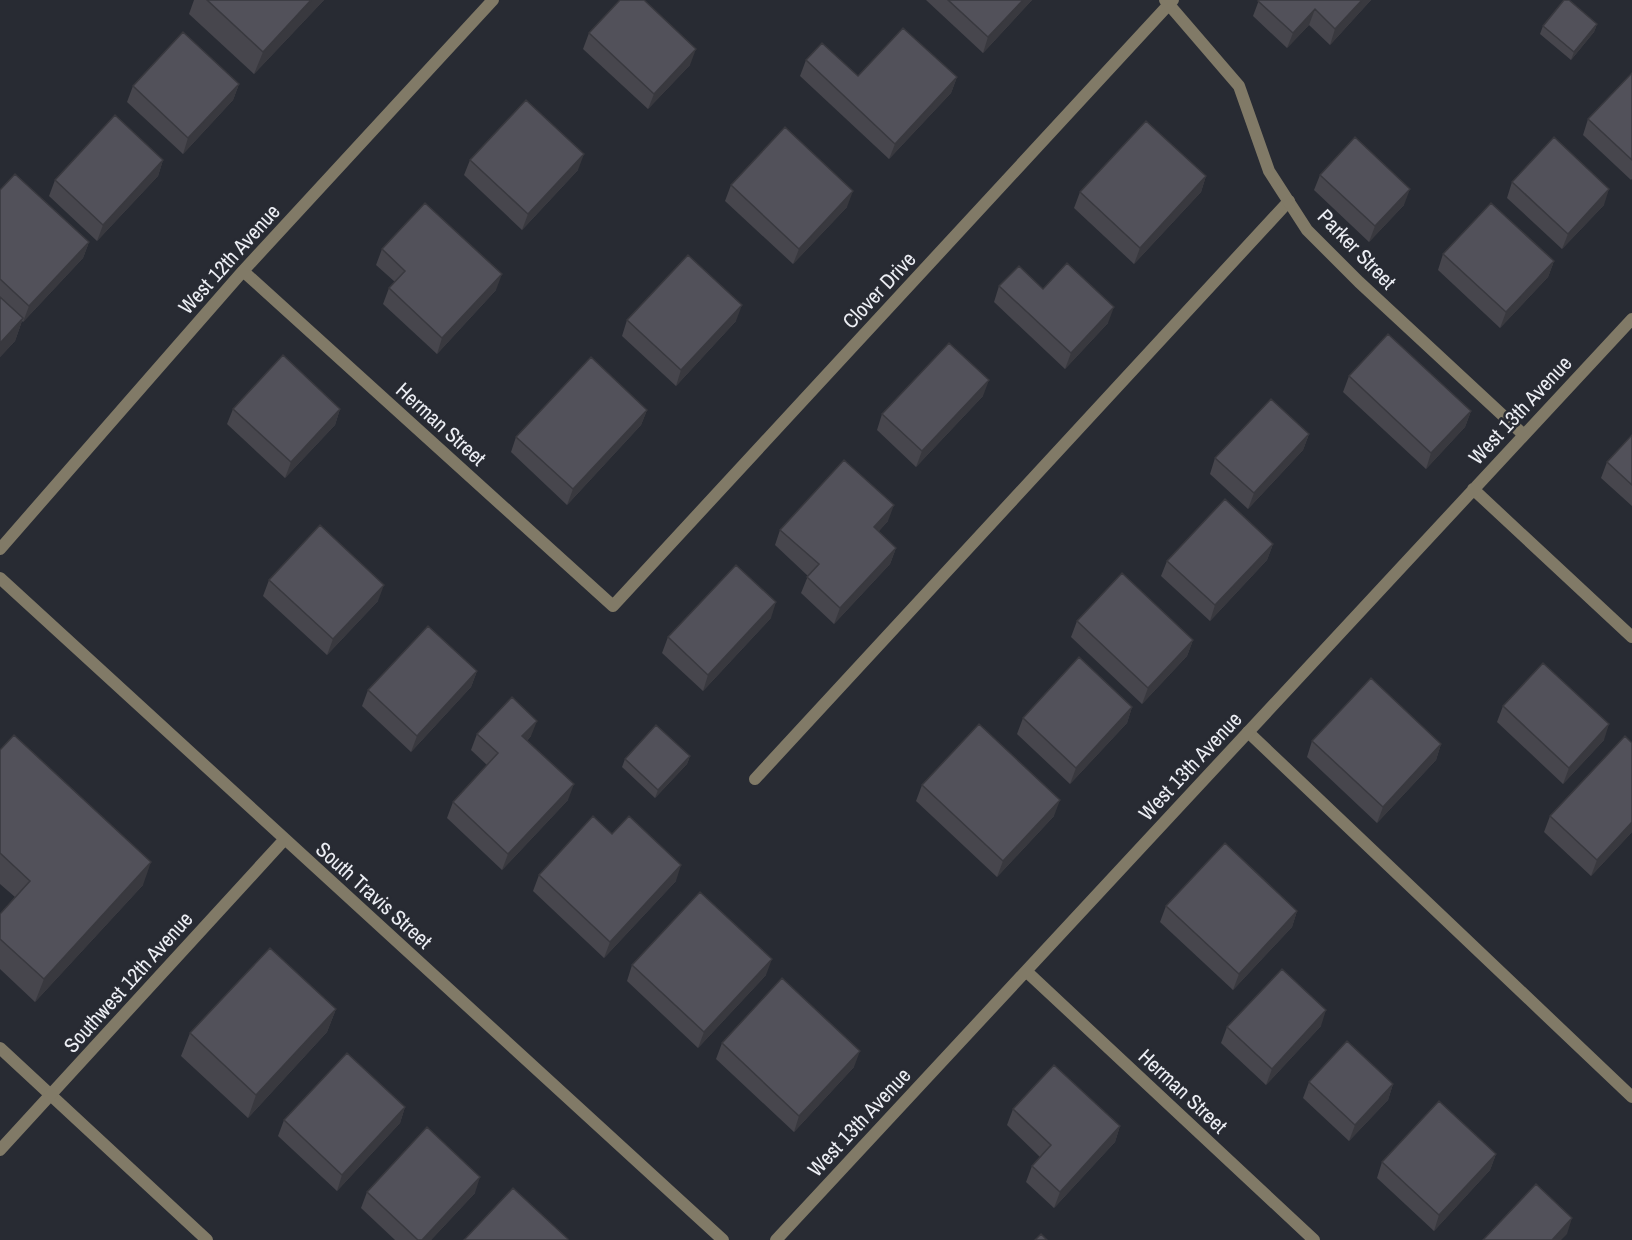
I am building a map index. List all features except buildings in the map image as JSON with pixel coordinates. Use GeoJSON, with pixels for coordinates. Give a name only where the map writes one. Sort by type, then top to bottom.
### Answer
{"type":"FeatureCollection","features":[{"type":"Feature","properties":{"kind":"street","name":"West 12th Avenue"},"geometry":{"type":"LineString","coordinates":[[0,549],[243,271],[493,0]]}},
{"type":"Feature","properties":{"kind":"street","name":"Parker Street"},"geometry":{"type":"LineString","coordinates":[[1170,1],[1239,86],[1269,171],[1307,230],[1359,282],[1524,435]]}},
{"type":"Feature","properties":{"kind":"street","name":"Clover Drive"},"geometry":{"type":"LineString","coordinates":[[613,606],[1170,1]]}},
{"type":"Feature","properties":{"kind":"street"},"geometry":{"type":"LineString","coordinates":[[754,779],[1289,201]]}},
{"type":"Feature","properties":{"kind":"street","name":"Herman Street"},"geometry":{"type":"LineString","coordinates":[[243,271],[613,606]]}},
{"type":"Feature","properties":{"kind":"street","name":"West 13th Avenue"},"geometry":{"type":"LineString","coordinates":[[776,1240],[1632,319]]}},
{"type":"Feature","properties":{"kind":"street"},"geometry":{"type":"LineString","coordinates":[[1473,489],[1632,638]]}},
{"type":"Feature","properties":{"kind":"street","name":"South Travis Street"},"geometry":{"type":"LineString","coordinates":[[0,578],[723,1240]]}},
{"type":"Feature","properties":{"kind":"street"},"geometry":{"type":"LineString","coordinates":[[1248,732],[1632,1097]]}},
{"type":"Feature","properties":{"kind":"street","name":"Southwest 12th Avenue"},"geometry":{"type":"LineString","coordinates":[[0,1150],[284,840]]}},
{"type":"Feature","properties":{"kind":"street","name":"Herman Street"},"geometry":{"type":"LineString","coordinates":[[1026,971],[1314,1240]]}},
{"type":"Feature","properties":{"kind":"street"},"geometry":{"type":"LineString","coordinates":[[0,1047],[207,1240]]}}]}
